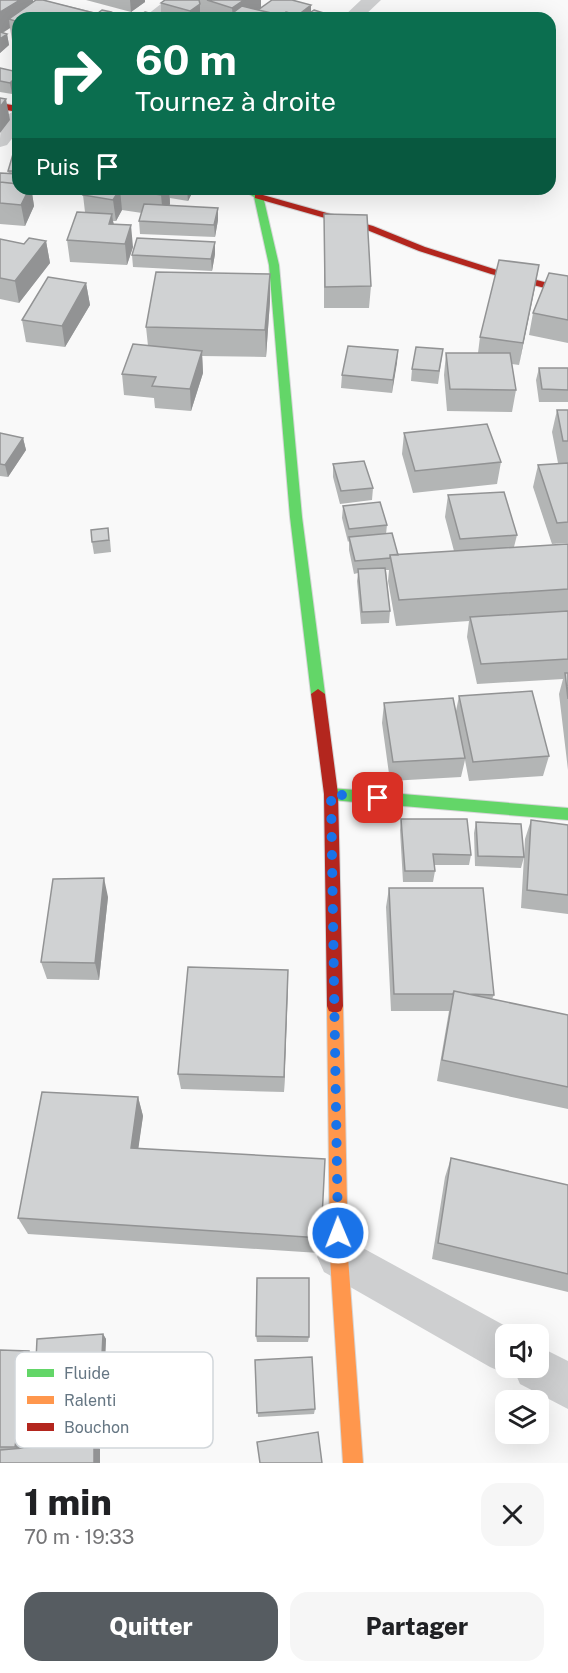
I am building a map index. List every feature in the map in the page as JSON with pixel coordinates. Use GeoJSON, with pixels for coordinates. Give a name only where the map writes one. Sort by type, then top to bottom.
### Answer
{"type":"FeatureCollection","features":[{"type":"Feature","properties":{"kind":"street"},"geometry":{"type":"LineString","coordinates":[[161,12],[178,0]]}},
{"type":"Feature","properties":{"kind":"street"},"geometry":{"type":"LineString","coordinates":[[358,12],[372,0]]}},
{"type":"Feature","properties":{"kind":"street"},"geometry":{"type":"LineString","coordinates":[[0,141],[12,124]]}},
{"type":"Feature","properties":{"kind":"street"},"geometry":{"type":"LineString","coordinates":[[256,195],[274,265],[296,517],[331,794],[339,1257],[353,1463]]}},
{"type":"Feature","properties":{"kind":"street"},"geometry":{"type":"LineString","coordinates":[[267,195],[494,272],[568,291]]}},
{"type":"Feature","properties":{"kind":"street"},"geometry":{"type":"LineString","coordinates":[[331,794],[568,814]]}},
{"type":"Feature","properties":{"kind":"street"},"geometry":{"type":"LineString","coordinates":[[339,1257],[495,1345]]}},
{"type":"Feature","properties":{"kind":"street"},"geometry":{"type":"LineString","coordinates":[[549,1375],[568,1386]]}},
{"type":"Feature","properties":{"kind":"building"},"geometry":{"type":"Polygon","coordinates":[[[0,0],[20,0],[0,12],[0,0]]]}},
{"type":"Feature","properties":{"kind":"building"},"geometry":{"type":"Polygon","coordinates":[[[36,0],[43,0],[90,12],[19,12],[36,0]]]}},
{"type":"Feature","properties":{"kind":"building"},"geometry":{"type":"Polygon","coordinates":[[[165,0],[199,0],[200,4],[190,11],[161,3],[165,0]]]}},
{"type":"Feature","properties":{"kind":"building"},"geometry":{"type":"Polygon","coordinates":[[[207,0],[244,0],[232,8],[207,0]]]}},
{"type":"Feature","properties":{"kind":"building"},"geometry":{"type":"Polygon","coordinates":[[[272,0],[292,0],[311,5],[302,12],[258,10],[272,0]]]}},
{"type":"Feature","properties":{"kind":"building"},"geometry":{"type":"Polygon","coordinates":[[[242,6],[267,12],[234,12],[242,6]]]}},
{"type":"Feature","properties":{"kind":"building"},"geometry":{"type":"Polygon","coordinates":[[[0,32],[7,34],[0,39],[0,32]]]}},
{"type":"Feature","properties":{"kind":"building"},"geometry":{"type":"Polygon","coordinates":[[[0,68],[12,71],[10,83],[0,81],[0,68]]]}},
{"type":"Feature","properties":{"kind":"building"},"geometry":{"type":"Polygon","coordinates":[[[0,98],[6,99],[0,107],[0,98]]]}},
{"type":"Feature","properties":{"kind":"building"},"geometry":{"type":"Polygon","coordinates":[[[12,158],[12,171],[8,171],[12,158]]]}},
{"type":"Feature","properties":{"kind":"building"},"geometry":{"type":"Polygon","coordinates":[[[0,173],[12,174],[12,183],[0,182],[0,173]]]}},
{"type":"Feature","properties":{"kind":"building"},"geometry":{"type":"Polygon","coordinates":[[[0,182],[12,183],[12,195],[26,195],[21,205],[0,203],[0,182]]]}},
{"type":"Feature","properties":{"kind":"building"},"geometry":{"type":"Polygon","coordinates":[[[83,195],[116,195],[113,200],[83,195]]]}},
{"type":"Feature","properties":{"kind":"building"},"geometry":{"type":"Polygon","coordinates":[[[144,204],[218,208],[214,225],[139,221],[144,204]]]}},
{"type":"Feature","properties":{"kind":"building"},"geometry":{"type":"Polygon","coordinates":[[[77,212],[112,214],[109,224],[131,225],[125,244],[67,240],[77,212]]]}},
{"type":"Feature","properties":{"kind":"building"},"geometry":{"type":"Polygon","coordinates":[[[324,214],[367,215],[371,286],[325,287],[324,214]]]}},
{"type":"Feature","properties":{"kind":"building"},"geometry":{"type":"Polygon","coordinates":[[[29,238],[46,241],[15,281],[0,278],[0,239],[24,244],[29,238]]]}},
{"type":"Feature","properties":{"kind":"building"},"geometry":{"type":"Polygon","coordinates":[[[137,238],[215,242],[211,259],[132,255],[137,238]]]}},
{"type":"Feature","properties":{"kind":"building"},"geometry":{"type":"Polygon","coordinates":[[[499,260],[539,265],[523,343],[480,337],[499,260]]]}},
{"type":"Feature","properties":{"kind":"building"},"geometry":{"type":"Polygon","coordinates":[[[156,272],[270,274],[265,330],[146,327],[156,272]]]}},
{"type":"Feature","properties":{"kind":"building"},"geometry":{"type":"Polygon","coordinates":[[[549,273],[568,276],[568,320],[533,313],[549,273]]]}},
{"type":"Feature","properties":{"kind":"building"},"geometry":{"type":"Polygon","coordinates":[[[48,277],[86,283],[62,326],[22,320],[48,277]]]}},
{"type":"Feature","properties":{"kind":"building"},"geometry":{"type":"Polygon","coordinates":[[[133,344],[202,351],[190,389],[152,386],[156,377],[122,374],[133,344]]]}},
{"type":"Feature","properties":{"kind":"building"},"geometry":{"type":"Polygon","coordinates":[[[348,346],[398,350],[393,380],[342,375],[348,346]]]}},
{"type":"Feature","properties":{"kind":"building"},"geometry":{"type":"Polygon","coordinates":[[[416,347],[443,349],[439,371],[412,369],[416,347]]]}},
{"type":"Feature","properties":{"kind":"building"},"geometry":{"type":"Polygon","coordinates":[[[446,353],[510,353],[516,390],[450,389],[446,353]]]}},
{"type":"Feature","properties":{"kind":"building"},"geometry":{"type":"Polygon","coordinates":[[[539,368],[568,368],[568,390],[542,389],[539,368]]]}},
{"type":"Feature","properties":{"kind":"building"},"geometry":{"type":"Polygon","coordinates":[[[557,410],[568,410],[568,441],[563,441],[557,410]]]}},
{"type":"Feature","properties":{"kind":"building"},"geometry":{"type":"Polygon","coordinates":[[[487,424],[501,462],[415,471],[404,433],[487,424]]]}},
{"type":"Feature","properties":{"kind":"building"},"geometry":{"type":"Polygon","coordinates":[[[0,433],[23,438],[5,465],[0,464],[0,433]]]}},
{"type":"Feature","properties":{"kind":"building"},"geometry":{"type":"Polygon","coordinates":[[[364,461],[373,488],[341,491],[333,464],[364,461]]]}},
{"type":"Feature","properties":{"kind":"building"},"geometry":{"type":"Polygon","coordinates":[[[568,463],[568,522],[557,523],[538,465],[568,463]]]}},
{"type":"Feature","properties":{"kind":"building"},"geometry":{"type":"Polygon","coordinates":[[[504,492],[517,535],[460,539],[448,495],[504,492]]]}},
{"type":"Feature","properties":{"kind":"building"},"geometry":{"type":"Polygon","coordinates":[[[380,502],[387,525],[349,529],[343,506],[380,502]]]}},
{"type":"Feature","properties":{"kind":"building"},"geometry":{"type":"Polygon","coordinates":[[[108,528],[109,540],[92,542],[91,530],[108,528]]]}},
{"type":"Feature","properties":{"kind":"building"},"geometry":{"type":"Polygon","coordinates":[[[392,533],[398,555],[390,555],[390,558],[355,561],[349,537],[392,533]]]}},
{"type":"Feature","properties":{"kind":"building"},"geometry":{"type":"Polygon","coordinates":[[[568,544],[568,589],[399,600],[390,555],[568,544]]]}},
{"type":"Feature","properties":{"kind":"building"},"geometry":{"type":"Polygon","coordinates":[[[385,568],[390,611],[362,612],[358,569],[385,568]]]}},
{"type":"Feature","properties":{"kind":"building"},"geometry":{"type":"Polygon","coordinates":[[[568,611],[568,659],[481,664],[470,617],[568,611]]]}},
{"type":"Feature","properties":{"kind":"building"},"geometry":{"type":"Polygon","coordinates":[[[565,673],[568,673],[568,699],[565,673]]]}},
{"type":"Feature","properties":{"kind":"building"},"geometry":{"type":"Polygon","coordinates":[[[532,691],[549,756],[473,762],[459,696],[532,691]]]}},
{"type":"Feature","properties":{"kind":"building"},"geometry":{"type":"Polygon","coordinates":[[[453,698],[465,758],[393,762],[384,703],[453,698]]]}},
{"type":"Feature","properties":{"kind":"building"},"geometry":{"type":"Polygon","coordinates":[[[401,819],[467,819],[471,855],[433,854],[435,871],[405,871],[401,819]]]}},
{"type":"Feature","properties":{"kind":"building"},"geometry":{"type":"Polygon","coordinates":[[[531,820],[568,825],[568,895],[527,890],[531,820]]]}},
{"type":"Feature","properties":{"kind":"building"},"geometry":{"type":"Polygon","coordinates":[[[476,822],[521,824],[524,857],[478,856],[476,822]]]}},
{"type":"Feature","properties":{"kind":"building"},"geometry":{"type":"Polygon","coordinates":[[[104,878],[95,963],[41,962],[53,879],[104,878]]]}},
{"type":"Feature","properties":{"kind":"building"},"geometry":{"type":"Polygon","coordinates":[[[389,888],[483,888],[494,995],[454,991],[453,994],[394,994],[389,888]]]}},
{"type":"Feature","properties":{"kind":"building"},"geometry":{"type":"Polygon","coordinates":[[[188,967],[288,970],[284,1077],[178,1074],[188,967]]]}},
{"type":"Feature","properties":{"kind":"building"},"geometry":{"type":"Polygon","coordinates":[[[454,991],[568,1015],[568,1087],[442,1060],[454,991]]]}},
{"type":"Feature","properties":{"kind":"building"},"geometry":{"type":"Polygon","coordinates":[[[42,1092],[138,1097],[131,1148],[325,1159],[321,1238],[18,1218],[42,1092]]]}},
{"type":"Feature","properties":{"kind":"building"},"geometry":{"type":"Polygon","coordinates":[[[451,1158],[568,1185],[568,1274],[438,1243],[451,1158]]]}},
{"type":"Feature","properties":{"kind":"building"},"geometry":{"type":"Polygon","coordinates":[[[257,1278],[309,1278],[309,1337],[256,1336],[257,1278]]]}},
{"type":"Feature","properties":{"kind":"building"},"geometry":{"type":"Polygon","coordinates":[[[103,1334],[102,1352],[36,1352],[37,1339],[103,1334]]]}},
{"type":"Feature","properties":{"kind":"building"},"geometry":{"type":"Polygon","coordinates":[[[0,1350],[29,1351],[15,1352],[15,1447],[0,1447],[0,1350]]]}},
{"type":"Feature","properties":{"kind":"building"},"geometry":{"type":"Polygon","coordinates":[[[312,1357],[315,1409],[257,1413],[255,1360],[312,1357]]]}},
{"type":"Feature","properties":{"kind":"building"},"geometry":{"type":"Polygon","coordinates":[[[318,1432],[322,1463],[260,1463],[257,1442],[318,1432]]]}},
{"type":"Feature","properties":{"kind":"building"},"geometry":{"type":"Polygon","coordinates":[[[94,1448],[94,1463],[0,1463],[0,1450],[94,1448]]]}},
{"type":"Feature","properties":{"kind":"traffic: fast"},"geometry":{"type":"LineString","coordinates":[[256,195],[274,265],[296,517],[318,694]]}},
{"type":"Feature","properties":{"kind":"traffic: fast"},"geometry":{"type":"LineString","coordinates":[[331,794],[568,814]]}},
{"type":"Feature","properties":{"kind":"traffic: slow"},"geometry":{"type":"LineString","coordinates":[[335,1006],[339,1257],[353,1463]]}},
{"type":"Feature","properties":{"kind":"traffic: jam"},"geometry":{"type":"LineString","coordinates":[[0,106],[12,108]]}},
{"type":"Feature","properties":{"kind":"traffic: jam"},"geometry":{"type":"LineString","coordinates":[[258,195],[370,228],[422,249],[494,272],[568,291]]}},
{"type":"Feature","properties":{"kind":"traffic: jam"},"geometry":{"type":"LineString","coordinates":[[318,694],[331,794],[335,1006]]}},
{"type":"Feature","properties":{"kind":"route"},"geometry":{"type":"LineString","coordinates":[[338,1233],[331,794],[378,798]]}}]}
